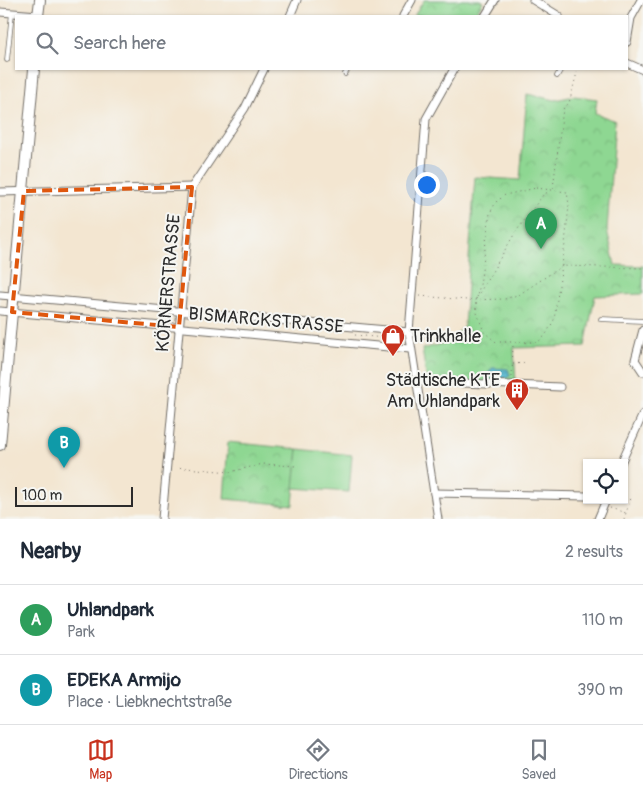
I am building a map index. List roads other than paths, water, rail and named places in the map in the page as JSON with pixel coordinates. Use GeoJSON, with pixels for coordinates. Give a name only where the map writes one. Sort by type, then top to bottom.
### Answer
{"type":"FeatureCollection","features":[{"type":"Feature","properties":{"kind":"street"},"geometry":{"type":"LineString","coordinates":[[38,15],[40,0]]}},
{"type":"Feature","properties":{"kind":"street"},"geometry":{"type":"LineString","coordinates":[[290,15],[297,0]]}},
{"type":"Feature","properties":{"kind":"street"},"geometry":{"type":"LineString","coordinates":[[404,15],[412,0]]}},
{"type":"Feature","properties":{"kind":"street"},"geometry":{"type":"LineString","coordinates":[[486,15],[495,0]]}},
{"type":"Feature","properties":{"kind":"street"},"geometry":{"type":"LineString","coordinates":[[533,0],[558,15]]}},
{"type":"Feature","properties":{"kind":"street"},"geometry":{"type":"LineString","coordinates":[[628,36],[631,18],[641,0]]}},
{"type":"Feature","properties":{"kind":"street"},"geometry":{"type":"LineString","coordinates":[[0,12],[29,15]]}},
{"type":"Feature","properties":{"kind":"street"},"geometry":{"type":"LineString","coordinates":[[628,63],[643,70]]}},
{"type":"Feature","properties":{"kind":"street"},"geometry":{"type":"LineString","coordinates":[[0,445],[34,70]]}},
{"type":"Feature","properties":{"kind":"street","name":"KÖRNERSTRASSE"},"geometry":{"type":"LineString","coordinates":[[162,519],[192,187],[245,108],[264,70]]}},
{"type":"Feature","properties":{"kind":"street"},"geometry":{"type":"LineString","coordinates":[[438,519],[410,349],[409,332],[426,119],[453,70]]}},
{"type":"Feature","properties":{"kind":"street"},"geometry":{"type":"LineString","coordinates":[[0,192],[192,187]]}},
{"type":"Feature","properties":{"kind":"street","name":"BISMARCKSTRASSE"},"geometry":{"type":"LineString","coordinates":[[0,295],[409,332]]}},
{"type":"Feature","properties":{"kind":"street","name":"BISMARCKSTRASSE"},"geometry":{"type":"LineString","coordinates":[[0,310],[410,349]]}},
{"type":"Feature","properties":{"kind":"street"},"geometry":{"type":"LineString","coordinates":[[643,330],[635,360],[643,372]]}},
{"type":"Feature","properties":{"kind":"street"},"geometry":{"type":"LineString","coordinates":[[415,381],[560,387]]}},
{"type":"Feature","properties":{"kind":"street"},"geometry":{"type":"LineString","coordinates":[[624,459],[643,414]]}},
{"type":"Feature","properties":{"kind":"street"},"geometry":{"type":"LineString","coordinates":[[434,493],[583,496]]}},
{"type":"Feature","properties":{"kind":"street"},"geometry":{"type":"LineString","coordinates":[[598,519],[605,504]]}},
{"type":"Feature","properties":{"kind":"lane"},"geometry":{"type":"LineString","coordinates":[[7,60],[12,13]]}},
{"type":"Feature","properties":{"kind":"lane"},"geometry":{"type":"LineString","coordinates":[[345,74],[347,70]]}},
{"type":"Feature","properties":{"kind":"lane"},"geometry":{"type":"LineString","coordinates":[[557,76],[560,70]]}},
{"type":"Feature","properties":{"kind":"lane"},"geometry":{"type":"LineString","coordinates":[[601,319],[643,321]]}},
{"type":"Feature","properties":{"kind":"water"},"geometry":{"type":"Polygon","coordinates":[[[492,368],[508,369],[510,375],[507,378],[495,380],[488,374],[492,368]]]}},
{"type":"Feature","properties":{"kind":"place","name":"Uhlandpark"},"geometry":{"type":"Point","coordinates":[541,249]}},
{"type":"Feature","properties":{"kind":"place","name":"Trinkhalle"},"geometry":{"type":"Point","coordinates":[393,357]}},
{"type":"Feature","properties":{"kind":"place","name":"Städtische KTE Am Uhlandpark"},"geometry":{"type":"Point","coordinates":[517,411]}},
{"type":"Feature","properties":{"kind":"place","name":"EDEKA Armijo"},"geometry":{"type":"Point","coordinates":[64,468]}}]}
